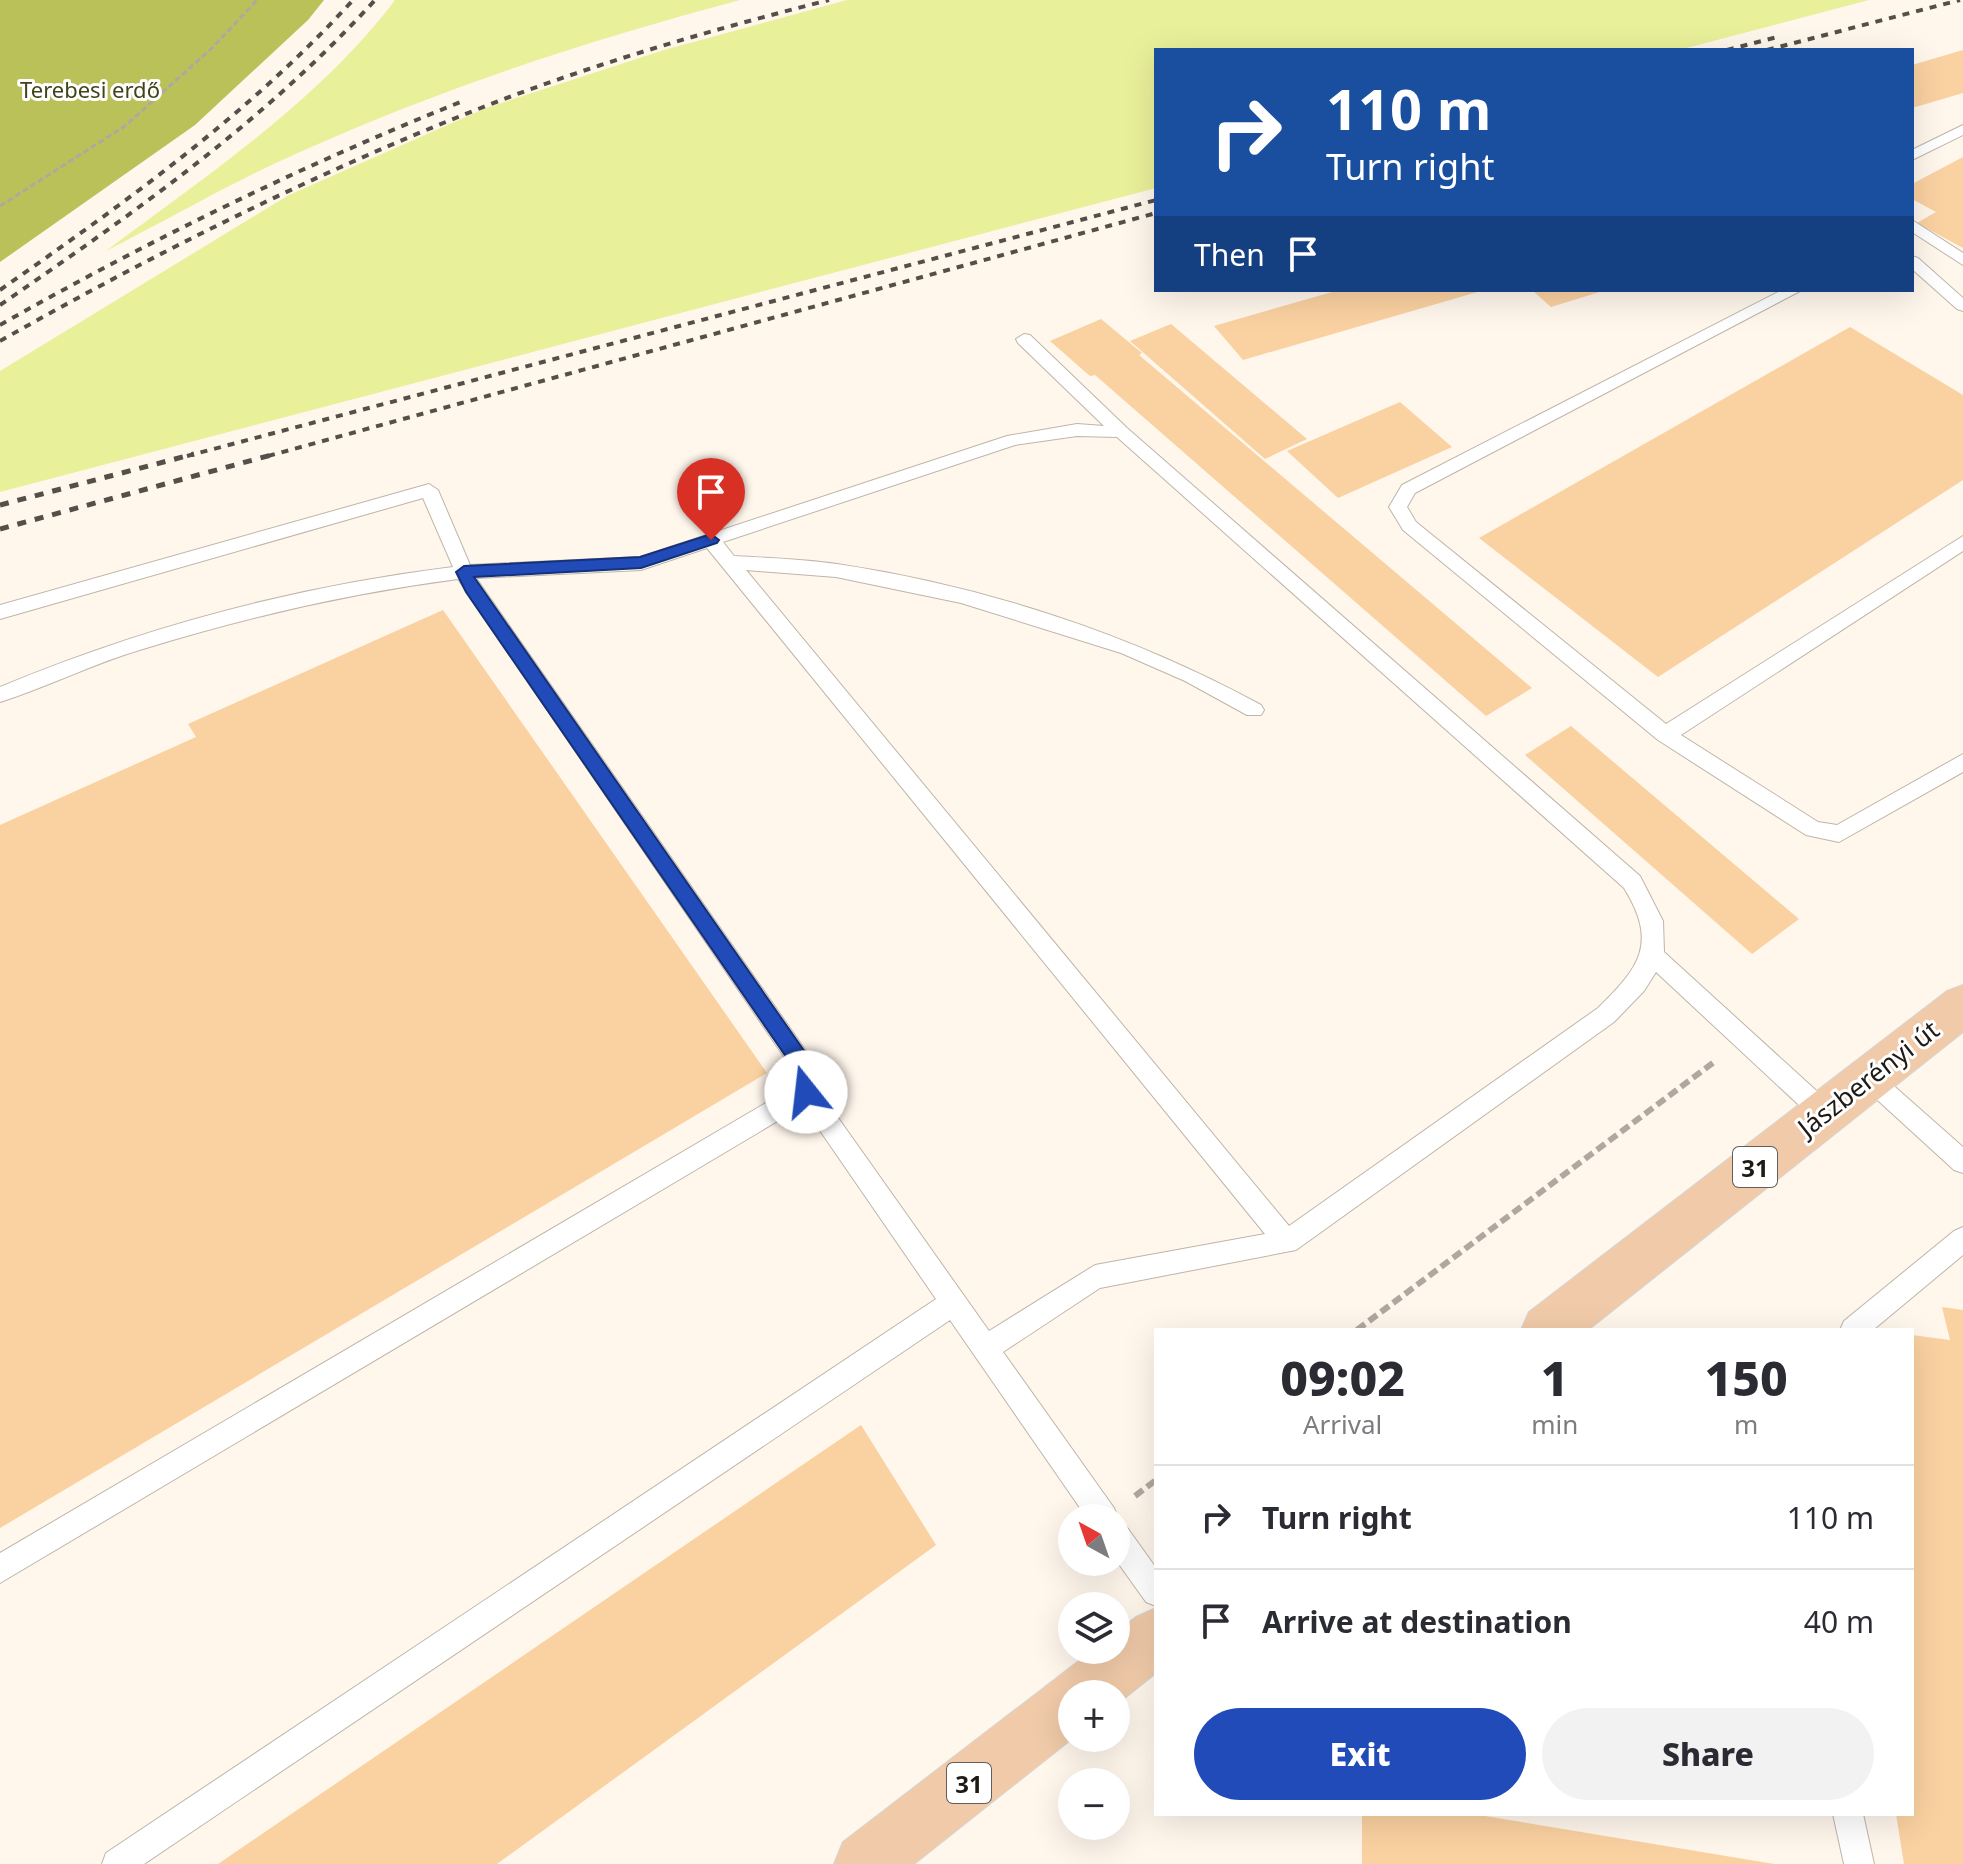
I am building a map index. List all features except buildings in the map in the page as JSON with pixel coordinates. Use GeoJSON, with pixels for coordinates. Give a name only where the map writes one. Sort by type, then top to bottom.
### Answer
{"type":"FeatureCollection","features":[{"type":"Feature","properties":{"kind":"main road","name":"Jászberényi út"},"geometry":{"type":"LineString","coordinates":[[1550,1328],[1963,1005]]}},
{"type":"Feature","properties":{"kind":"main road"},"geometry":{"type":"LineString","coordinates":[[1101,1680],[1154,1639]]}},
{"type":"Feature","properties":{"kind":"main road","name":"31"},"geometry":{"type":"LineString","coordinates":[[865,1864],[1058,1713]]}},
{"type":"Feature","properties":{"kind":"lane"},"geometry":{"type":"LineString","coordinates":[[1914,155],[1963,129]]}},
{"type":"Feature","properties":{"kind":"lane"},"geometry":{"type":"LineString","coordinates":[[1914,139],[1927,148]]}},
{"type":"Feature","properties":{"kind":"lane"},"geometry":{"type":"LineString","coordinates":[[1914,226],[1963,260]]}},
{"type":"Feature","properties":{"kind":"lane"},"geometry":{"type":"LineString","coordinates":[[1914,263],[1961,302]]}},
{"type":"Feature","properties":{"kind":"lane"},"geometry":{"type":"LineString","coordinates":[[1790,292],[1408,489],[1398,507],[1409,526],[1665,735],[1813,829],[1839,834],[1963,762]]}},
{"type":"Feature","properties":{"kind":"lane"},"geometry":{"type":"LineString","coordinates":[[986,1348],[1095,1277],[1287,1242],[1606,1015],[1639,984],[1652,955],[1655,926],[1646,901],[1632,882],[1121,432],[1024,339]]}},
{"type":"Feature","properties":{"kind":"lane"},"geometry":{"type":"LineString","coordinates":[[0,695],[57,671],[209,622],[376,583],[464,572],[641,563],[1013,440],[1077,430],[1121,432]]}},
{"type":"Feature","properties":{"kind":"lane"},"geometry":{"type":"LineString","coordinates":[[0,612],[429,490],[471,588],[800,1061],[806,1092],[1094,1504]]}},
{"type":"Feature","properties":{"kind":"lane"},"geometry":{"type":"LineString","coordinates":[[711,540],[1287,1242]]}},
{"type":"Feature","properties":{"kind":"lane"},"geometry":{"type":"LineString","coordinates":[[1665,735],[1963,542]]}},
{"type":"Feature","properties":{"kind":"lane"},"geometry":{"type":"LineString","coordinates":[[730,562],[836,570],[962,596],[1128,648],[1192,676],[1254,710]]}},
{"type":"Feature","properties":{"kind":"lane"},"geometry":{"type":"LineString","coordinates":[[1652,955],[1824,1113]]}},
{"type":"Feature","properties":{"kind":"lane"},"geometry":{"type":"LineString","coordinates":[[1869,1078],[1963,1162]]}},
{"type":"Feature","properties":{"kind":"lane"},"geometry":{"type":"LineString","coordinates":[[0,1569],[806,1092]]}},
{"type":"Feature","properties":{"kind":"lane"},"geometry":{"type":"LineString","coordinates":[[1855,1328],[1963,1239]]}},
{"type":"Feature","properties":{"kind":"lane"},"geometry":{"type":"LineString","coordinates":[[117,1864],[953,1303]]}},
{"type":"Feature","properties":{"kind":"lane"},"geometry":{"type":"LineString","coordinates":[[1130,1556],[1154,1589]]}},
{"type":"Feature","properties":{"kind":"lane"},"geometry":{"type":"LineString","coordinates":[[1848,1816],[1859,1864]]}},
{"type":"Feature","properties":{"kind":"path"},"geometry":{"type":"LineString","coordinates":[[0,206],[125,126],[213,47],[257,0]]}},
{"type":"Feature","properties":{"kind":"path"},"geometry":{"type":"LineString","coordinates":[[1360,1328],[1744,1040]]}},
{"type":"Feature","properties":{"kind":"green space","name":"Terebesi erdő"},"geometry":{"type":"Polygon","coordinates":[[[0,0],[324,0],[308,20],[195,125],[0,262],[0,0]]]}},
{"type":"Feature","properties":{"kind":"green space"},"geometry":{"type":"Polygon","coordinates":[[[395,0],[740,0],[572,49],[408,107],[275,163],[106,251],[297,104],[365,36],[395,0]]]}},
{"type":"Feature","properties":{"kind":"green space"},"geometry":{"type":"Polygon","coordinates":[[[847,0],[1869,0],[1687,48],[1154,48],[1154,189],[0,492],[0,371],[289,195],[486,108],[664,50],[847,0]]]}},
{"type":"Feature","properties":{"kind":"railway"},"geometry":{"type":"LineString","coordinates":[[0,290],[140,190],[229,119],[313,42],[353,0]]}},
{"type":"Feature","properties":{"kind":"railway"},"geometry":{"type":"LineString","coordinates":[[0,305],[149,200],[243,125],[289,86],[375,0]]}},
{"type":"Feature","properties":{"kind":"railway"},"geometry":{"type":"LineString","coordinates":[[0,341],[248,211],[439,125],[624,57],[829,0]]}},
{"type":"Feature","properties":{"kind":"railway"},"geometry":{"type":"LineString","coordinates":[[1775,48],[1960,0]]}},
{"type":"Feature","properties":{"kind":"railway"},"geometry":{"type":"LineString","coordinates":[[1735,48],[1781,36]]}},
{"type":"Feature","properties":{"kind":"railway"},"geometry":{"type":"LineString","coordinates":[[0,325],[228,205],[344,151],[463,101]]}},
{"type":"Feature","properties":{"kind":"railway"},"geometry":{"type":"LineString","coordinates":[[187,456],[1154,201]]}},
{"type":"Feature","properties":{"kind":"railway"},"geometry":{"type":"LineString","coordinates":[[268,456],[1154,214]]}},
{"type":"Feature","properties":{"kind":"railway"},"geometry":{"type":"LineString","coordinates":[[0,505],[194,454]]}},
{"type":"Feature","properties":{"kind":"railway"},"geometry":{"type":"LineString","coordinates":[[0,529],[275,454]]}},
{"type":"Feature","properties":{"kind":"route"},"geometry":{"type":"LineString","coordinates":[[711,540],[641,563],[464,572],[471,588],[800,1061],[806,1092]]}}]}
